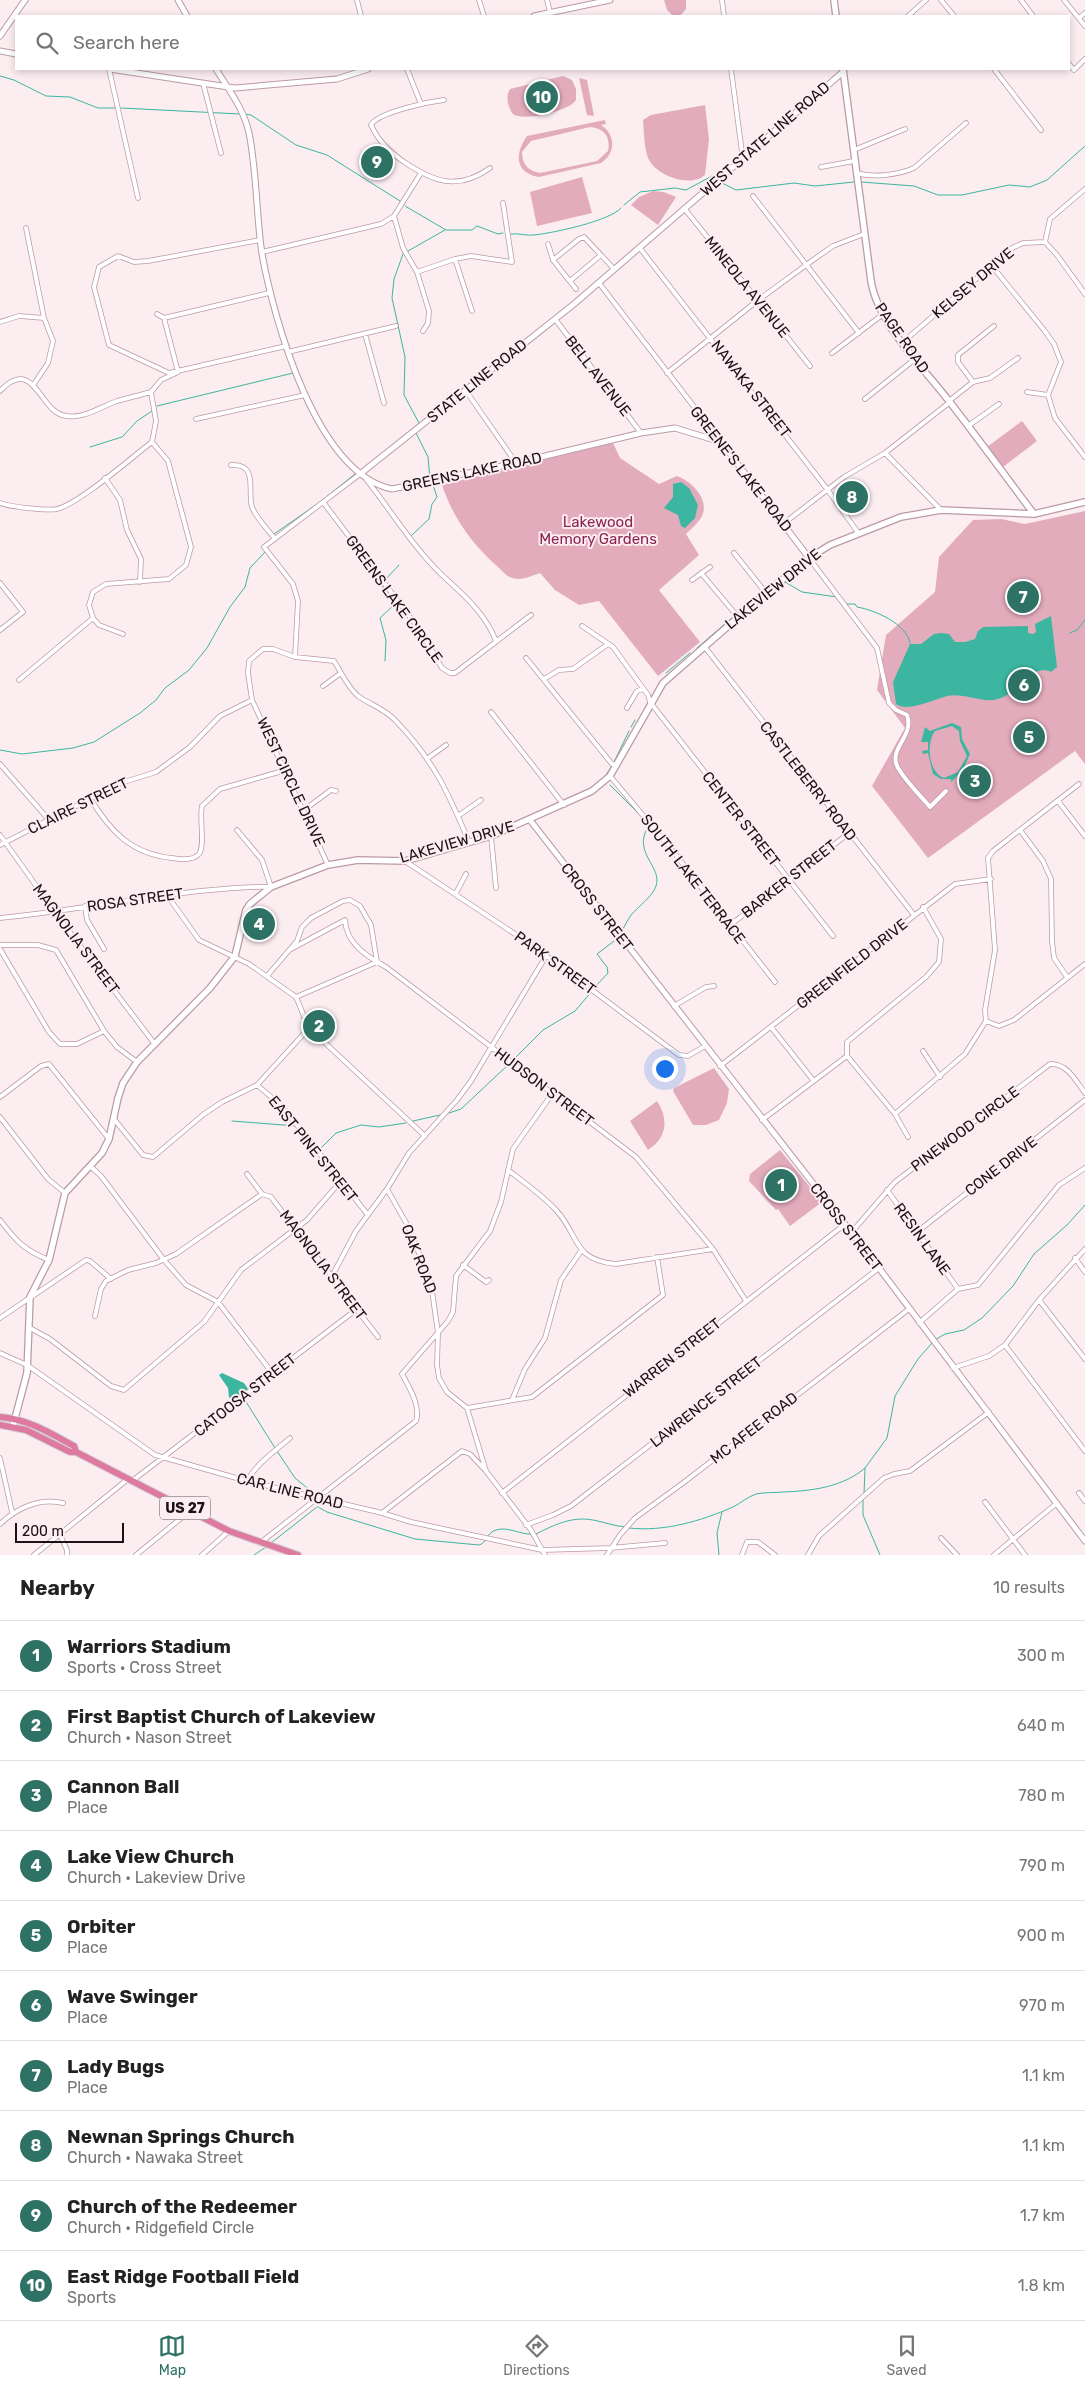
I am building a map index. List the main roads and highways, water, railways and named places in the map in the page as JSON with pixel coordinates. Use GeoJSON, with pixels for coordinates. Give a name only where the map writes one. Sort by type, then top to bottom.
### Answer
{"type":"FeatureCollection","features":[{"type":"Feature","properties":{"kind":"highway","name":"US 27"},"geometry":{"type":"LineString","coordinates":[[0,1417],[16,1419],[42,1428],[74,1446],[76,1452]]}},
{"type":"Feature","properties":{"kind":"highway","name":"US 27"},"geometry":{"type":"LineString","coordinates":[[0,1425],[13,1426],[37,1434],[70,1452],[76,1452],[229,1531],[280,1552],[298,1555]]}},
{"type":"Feature","properties":{"kind":"main road"},"geometry":{"type":"LineString","coordinates":[[834,0],[836,15]]}},
{"type":"Feature","properties":{"kind":"main road","name":"PAGE ROAD"},"geometry":{"type":"LineString","coordinates":[[844,70],[854,161],[873,294],[882,315],[1034,514]]}},
{"type":"Feature","properties":{"kind":"main road","name":"LAKEVIEW DRIVE"},"geometry":{"type":"LineString","coordinates":[[13,1426],[27,1364],[30,1297],[49,1260],[66,1192],[102,1153],[109,1139],[123,1083],[137,1062],[154,1042],[210,988],[235,956],[246,910],[272,887],[328,865],[358,860],[405,860],[491,836],[592,791],[610,776],[650,702],[663,683],[766,592],[809,558],[830,545],[900,517],[941,510],[1034,514],[1085,502]]}},
{"type":"Feature","properties":{"kind":"waterway"},"geometry":{"type":"LineString","coordinates":[[0,76],[14,80],[46,96],[70,97],[98,108],[115,108]]}},
{"type":"Feature","properties":{"kind":"waterway"},"geometry":{"type":"LineString","coordinates":[[121,108],[240,114]]}},
{"type":"Feature","properties":{"kind":"waterway"},"geometry":{"type":"LineString","coordinates":[[244,114],[251,115],[296,145],[327,155],[400,201]]}},
{"type":"Feature","properties":{"kind":"waterway"},"geometry":{"type":"LineString","coordinates":[[861,182],[914,186],[938,195],[962,195],[1009,185],[1030,187],[1047,180],[1085,146]]}},
{"type":"Feature","properties":{"kind":"waterway"},"geometry":{"type":"LineString","coordinates":[[624,205],[640,192],[675,188],[686,190],[712,176],[715,178]]}},
{"type":"Feature","properties":{"kind":"waterway"},"geometry":{"type":"LineString","coordinates":[[720,182],[736,190],[794,183],[815,186],[854,182]]}},
{"type":"Feature","properties":{"kind":"waterway"},"geometry":{"type":"LineString","coordinates":[[405,206],[446,230],[472,230],[477,226],[498,234],[503,233]]}},
{"type":"Feature","properties":{"kind":"waterway"},"geometry":{"type":"LineString","coordinates":[[511,234],[534,235],[567,229],[594,222],[615,213],[621,208]]}},
{"type":"Feature","properties":{"kind":"waterway"},"geometry":{"type":"LineString","coordinates":[[408,251],[445,230]]}},
{"type":"Feature","properties":{"kind":"waterway"},"geometry":{"type":"LineString","coordinates":[[403,254],[394,279],[392,298],[405,357],[404,395],[419,423]]}},
{"type":"Feature","properties":{"kind":"waterway"},"geometry":{"type":"LineString","coordinates":[[294,349],[336,339]]}},
{"type":"Feature","properties":{"kind":"waterway"},"geometry":{"type":"LineString","coordinates":[[157,406],[293,373]]}},
{"type":"Feature","properties":{"kind":"waterway"},"geometry":{"type":"LineString","coordinates":[[90,447],[122,437],[137,421],[152,411]]}},
{"type":"Feature","properties":{"kind":"waterway"},"geometry":{"type":"LineString","coordinates":[[416,433],[428,457],[430,479]]}},
{"type":"Feature","properties":{"kind":"waterway"},"geometry":{"type":"LineString","coordinates":[[274,534],[320,502],[355,474]]}},
{"type":"Feature","properties":{"kind":"waterway"},"geometry":{"type":"LineString","coordinates":[[412,535],[429,519],[432,504],[437,497],[433,485]]}},
{"type":"Feature","properties":{"kind":"waterway"},"geometry":{"type":"LineString","coordinates":[[0,750],[22,754],[73,748],[94,742],[140,713],[156,700],[165,688],[189,670],[207,648],[230,607],[245,587],[250,568],[265,552]]}},
{"type":"Feature","properties":{"kind":"waterway"},"geometry":{"type":"LineString","coordinates":[[385,580],[399,565]]}},
{"type":"Feature","properties":{"kind":"waterway"},"geometry":{"type":"LineString","coordinates":[[767,588],[780,579]]}},
{"type":"Feature","properties":{"kind":"waterway"},"geometry":{"type":"LineString","coordinates":[[785,582],[802,592],[837,597]]}},
{"type":"Feature","properties":{"kind":"waterway"},"geometry":{"type":"LineString","coordinates":[[380,583],[395,604],[380,618],[386,640],[385,661]]}},
{"type":"Feature","properties":{"kind":"waterway"},"geometry":{"type":"LineString","coordinates":[[739,613],[763,592]]}},
{"type":"Feature","properties":{"kind":"waterway"},"geometry":{"type":"LineString","coordinates":[[839,600],[842,605]]}},
{"type":"Feature","properties":{"kind":"waterway"},"geometry":{"type":"LineString","coordinates":[[847,604],[855,604],[857,607],[872,611],[889,619],[903,630],[908,636],[910,643]]}},
{"type":"Feature","properties":{"kind":"waterway"},"geometry":{"type":"LineString","coordinates":[[697,648],[734,616]]}},
{"type":"Feature","properties":{"kind":"waterway"},"geometry":{"type":"LineString","coordinates":[[1070,633],[1077,630],[1085,620]]}},
{"type":"Feature","properties":{"kind":"waterway"},"geometry":{"type":"LineString","coordinates":[[666,673],[690,653]]}},
{"type":"Feature","properties":{"kind":"waterway"},"geometry":{"type":"LineString","coordinates":[[631,727],[635,720]]}},
{"type":"Feature","properties":{"kind":"waterway"},"geometry":{"type":"LineString","coordinates":[[614,762],[629,731]]}},
{"type":"Feature","properties":{"kind":"waterway"},"geometry":{"type":"LineString","coordinates":[[606,775],[611,767]]}},
{"type":"Feature","properties":{"kind":"waterway"},"geometry":{"type":"LineString","coordinates":[[610,785],[642,817]]}},
{"type":"Feature","properties":{"kind":"waterway"},"geometry":{"type":"LineString","coordinates":[[621,933],[631,915],[649,897],[656,886],[655,872],[643,845],[648,827],[644,820]]}},
{"type":"Feature","properties":{"kind":"waterway"},"geometry":{"type":"LineString","coordinates":[[594,988],[608,973],[607,967],[597,954],[618,938]]}},
{"type":"Feature","properties":{"kind":"waterway"},"geometry":{"type":"LineString","coordinates":[[513,1060],[543,1030],[575,1011],[592,991]]}},
{"type":"Feature","properties":{"kind":"waterway"},"geometry":{"type":"LineString","coordinates":[[449,1113],[461,1109],[509,1064]]}},
{"type":"Feature","properties":{"kind":"waterway"},"geometry":{"type":"LineString","coordinates":[[413,1121],[440,1115]]}},
{"type":"Feature","properties":{"kind":"waterway"},"geometry":{"type":"LineString","coordinates":[[232,1121],[296,1126]]}},
{"type":"Feature","properties":{"kind":"waterway"},"geometry":{"type":"LineString","coordinates":[[319,1150],[336,1133],[361,1125],[379,1127],[406,1123]]}},
{"type":"Feature","properties":{"kind":"waterway"},"geometry":{"type":"LineString","coordinates":[[935,1340],[945,1334],[964,1330],[982,1318],[1013,1286],[1034,1254],[1067,1225],[1085,1205]]}},
{"type":"Feature","properties":{"kind":"waterway"},"geometry":{"type":"LineString","coordinates":[[864,1495],[865,1468],[887,1438],[895,1396],[918,1359],[932,1343]]}},
{"type":"Feature","properties":{"kind":"waterway"},"geometry":{"type":"LineString","coordinates":[[243,1397],[275,1448]]}},
{"type":"Feature","properties":{"kind":"waterway"},"geometry":{"type":"LineString","coordinates":[[277,1451],[295,1478],[317,1496]]}},
{"type":"Feature","properties":{"kind":"waterway"},"geometry":{"type":"LineString","coordinates":[[629,1528],[669,1527],[695,1521],[733,1507],[756,1494],[827,1487],[847,1480],[865,1468]]}},
{"type":"Feature","properties":{"kind":"waterway"},"geometry":{"type":"LineString","coordinates":[[863,1499],[863,1515],[880,1555]]}},
{"type":"Feature","properties":{"kind":"waterway"},"geometry":{"type":"LineString","coordinates":[[271,1543],[317,1507]]}},
{"type":"Feature","properties":{"kind":"waterway"},"geometry":{"type":"LineString","coordinates":[[318,1507],[327,1512],[415,1539],[479,1545],[493,1531],[500,1529],[532,1534]]}},
{"type":"Feature","properties":{"kind":"waterway"},"geometry":{"type":"LineString","coordinates":[[719,1555],[717,1533],[722,1512]]}},
{"type":"Feature","properties":{"kind":"waterway"},"geometry":{"type":"LineString","coordinates":[[536,1534],[556,1525],[578,1519],[593,1520],[625,1527]]}},
{"type":"Feature","properties":{"kind":"waterway"},"geometry":{"type":"LineString","coordinates":[[254,1555],[266,1547]]}},
{"type":"Feature","properties":{"kind":"place","name":"East Ridge Football Field"},"geometry":{"type":"Point","coordinates":[542,97]}},
{"type":"Feature","properties":{"kind":"place","name":"Church of the Redeemer"},"geometry":{"type":"Point","coordinates":[377,162]}},
{"type":"Feature","properties":{"kind":"place","name":"Newnan Springs Church"},"geometry":{"type":"Point","coordinates":[852,497]}},
{"type":"Feature","properties":{"kind":"place","name":"Lady Bugs"},"geometry":{"type":"Point","coordinates":[1023,597]}},
{"type":"Feature","properties":{"kind":"place","name":"Wave Swinger"},"geometry":{"type":"Point","coordinates":[1024,685]}},
{"type":"Feature","properties":{"kind":"place","name":"Orbiter"},"geometry":{"type":"Point","coordinates":[1029,737]}},
{"type":"Feature","properties":{"kind":"place","name":"Cannon Ball"},"geometry":{"type":"Point","coordinates":[975,781]}},
{"type":"Feature","properties":{"kind":"place","name":"Lake View Church"},"geometry":{"type":"Point","coordinates":[259,924]}},
{"type":"Feature","properties":{"kind":"place","name":"First Baptist Church of Lakeview"},"geometry":{"type":"Point","coordinates":[319,1026]}},
{"type":"Feature","properties":{"kind":"place","name":"Warriors Stadium"},"geometry":{"type":"Point","coordinates":[781,1185]}},
{"type":"Feature","properties":{"kind":"park label","name":"Lakewood Memory Gardens"},"geometry":{"type":"Point","coordinates":[598,530]}}]}
